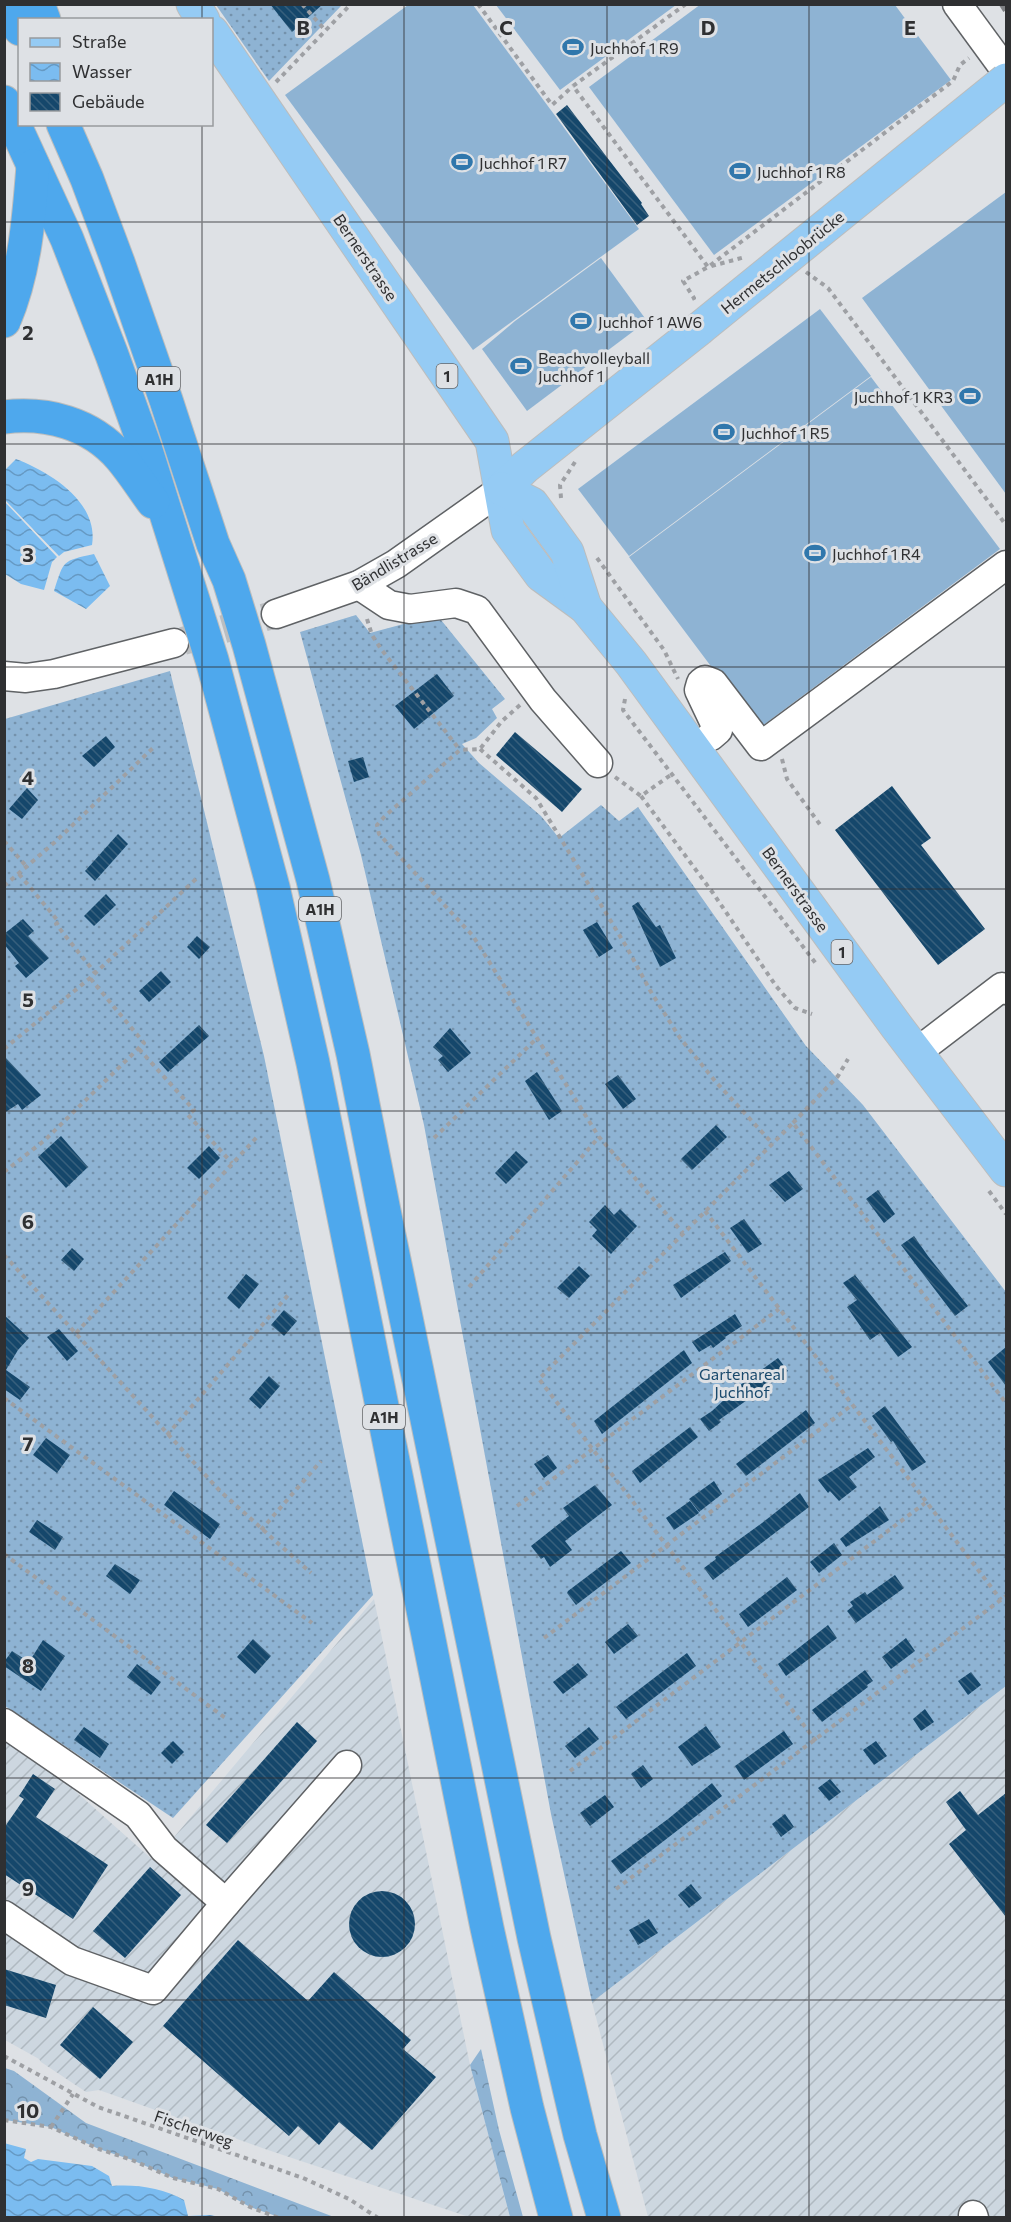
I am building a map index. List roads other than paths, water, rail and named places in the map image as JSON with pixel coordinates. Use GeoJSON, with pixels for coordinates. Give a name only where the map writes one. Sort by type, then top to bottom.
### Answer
{"type":"FeatureCollection","features":[{"type":"Feature","properties":{"kind":"highway"},"geometry":{"type":"LineString","coordinates":[[8,4],[18,25]]}},
{"type":"Feature","properties":{"kind":"highway","name":"A1H"},"geometry":{"type":"LineString","coordinates":[[4,102],[67,239],[116,365],[170,525],[212,660],[273,887],[310,1052],[487,1928],[527,2108],[556,2217]]}},
{"type":"Feature","properties":{"kind":"highway"},"geometry":{"type":"LineString","coordinates":[[64,126],[97,183]]}},
{"type":"Feature","properties":{"kind":"highway"},"geometry":{"type":"LineString","coordinates":[[84,126],[97,183]]}},
{"type":"Feature","properties":{"kind":"highway"},"geometry":{"type":"LineString","coordinates":[[4,321],[12,303],[21,270],[34,164]]}},
{"type":"Feature","properties":{"kind":"highway","name":"A1H"},"geometry":{"type":"LineString","coordinates":[[97,183],[228,541],[229,580],[313,880],[345,1019],[534,1938],[580,2135],[604,2217]]}},
{"type":"Feature","properties":{"kind":"highway"},"geometry":{"type":"LineString","coordinates":[[4,417],[22,415],[57,418],[79,426],[100,439],[119,456],[170,525]]}},
{"type":"Feature","properties":{"kind":"main road"},"geometry":{"type":"LineString","coordinates":[[193,4],[202,18]]}},
{"type":"Feature","properties":{"kind":"main road","name":"Bernerstrasse"},"geometry":{"type":"LineString","coordinates":[[213,33],[492,441],[502,489],[532,504],[567,552],[585,608],[631,663],[1006,1170]]}},
{"type":"Feature","properties":{"kind":"main road","name":"Hermetschloobrücke"},"geometry":{"type":"LineString","coordinates":[[502,489],[525,467],[647,372],[693,316],[1006,80]]}},
{"type":"Feature","properties":{"kind":"street"},"geometry":{"type":"LineString","coordinates":[[957,4],[1006,71]]}},
{"type":"Feature","properties":{"kind":"street","name":"Bändlistrasse"},"geometry":{"type":"LineString","coordinates":[[276,614],[359,585],[396,564],[502,489]]}},
{"type":"Feature","properties":{"kind":"street"},"geometry":{"type":"LineString","coordinates":[[711,736],[718,730],[699,690],[701,682],[705,680],[713,684],[761,746],[1006,565]]}},
{"type":"Feature","properties":{"kind":"street"},"geometry":{"type":"LineString","coordinates":[[359,585],[389,605],[410,609],[456,603],[477,610],[537,691],[598,764]]}},
{"type":"Feature","properties":{"kind":"street"},"geometry":{"type":"LineString","coordinates":[[4,676],[26,678],[54,674],[174,643]]}},
{"type":"Feature","properties":{"kind":"street"},"geometry":{"type":"LineString","coordinates":[[917,1052],[1002,987],[1006,990]]}},
{"type":"Feature","properties":{"kind":"street"},"geometry":{"type":"LineString","coordinates":[[4,1723],[138,1815],[164,1849],[226,1903]]}},
{"type":"Feature","properties":{"kind":"street"},"geometry":{"type":"LineString","coordinates":[[4,1915],[72,1961],[153,1990],[347,1765]]}},
{"type":"Feature","properties":{"kind":"water"},"geometry":{"type":"Polygon","coordinates":[[[16,459],[57,481],[80,502],[88,515],[92,529],[92,545],[64,552],[59,556],[5,500],[5,470],[16,459]]]}},
{"type":"Feature","properties":{"kind":"water"},"geometry":{"type":"Polygon","coordinates":[[[5,502],[57,557],[52,562],[44,590],[21,584],[5,574],[5,502]]]}},
{"type":"Feature","properties":{"kind":"water"},"geometry":{"type":"Polygon","coordinates":[[[94,554],[110,586],[86,609],[54,591],[60,573],[66,564],[76,558],[94,554]]]}},
{"type":"Feature","properties":{"kind":"water"},"geometry":{"type":"Polygon","coordinates":[[[4,2143],[26,2149],[24,2158],[31,2162],[38,2159],[92,2166],[109,2176],[112,2186],[149,2188],[167,2192],[184,2200],[188,2216],[220,2217],[5,2217],[4,2143]]]}},
{"type":"Feature","properties":{"kind":"tunnel"},"geometry":{"type":"LineString","coordinates":[[183,641],[276,614]]}},
{"type":"Feature","properties":{"kind":"railway"},"geometry":{"type":"LineString","coordinates":[[1001,4],[1006,12]]}},
{"type":"Feature","properties":{"kind":"place","name":"Juchhof 1 R9"},"geometry":{"type":"Point","coordinates":[573,47]}},
{"type":"Feature","properties":{"kind":"place","name":"Juchhof 1 R7"},"geometry":{"type":"Point","coordinates":[462,162]}},
{"type":"Feature","properties":{"kind":"place","name":"Juchhof 1 R8"},"geometry":{"type":"Point","coordinates":[740,171]}},
{"type":"Feature","properties":{"kind":"place","name":"Juchhof 1 AW6"},"geometry":{"type":"Point","coordinates":[581,321]}},
{"type":"Feature","properties":{"kind":"place","name":"Beachvolleyball Juchhof 1"},"geometry":{"type":"Point","coordinates":[521,366]}},
{"type":"Feature","properties":{"kind":"place","name":"Juchhof 1 KR3"},"geometry":{"type":"Point","coordinates":[970,396]}},
{"type":"Feature","properties":{"kind":"place","name":"Juchhof 1 R5"},"geometry":{"type":"Point","coordinates":[724,432]}},
{"type":"Feature","properties":{"kind":"place","name":"Juchhof 1 R4"},"geometry":{"type":"Point","coordinates":[815,553]}},
{"type":"Feature","properties":{"kind":"park label","name":"Gartenareal Juchhof"},"geometry":{"type":"Point","coordinates":[742,1382]}}]}
